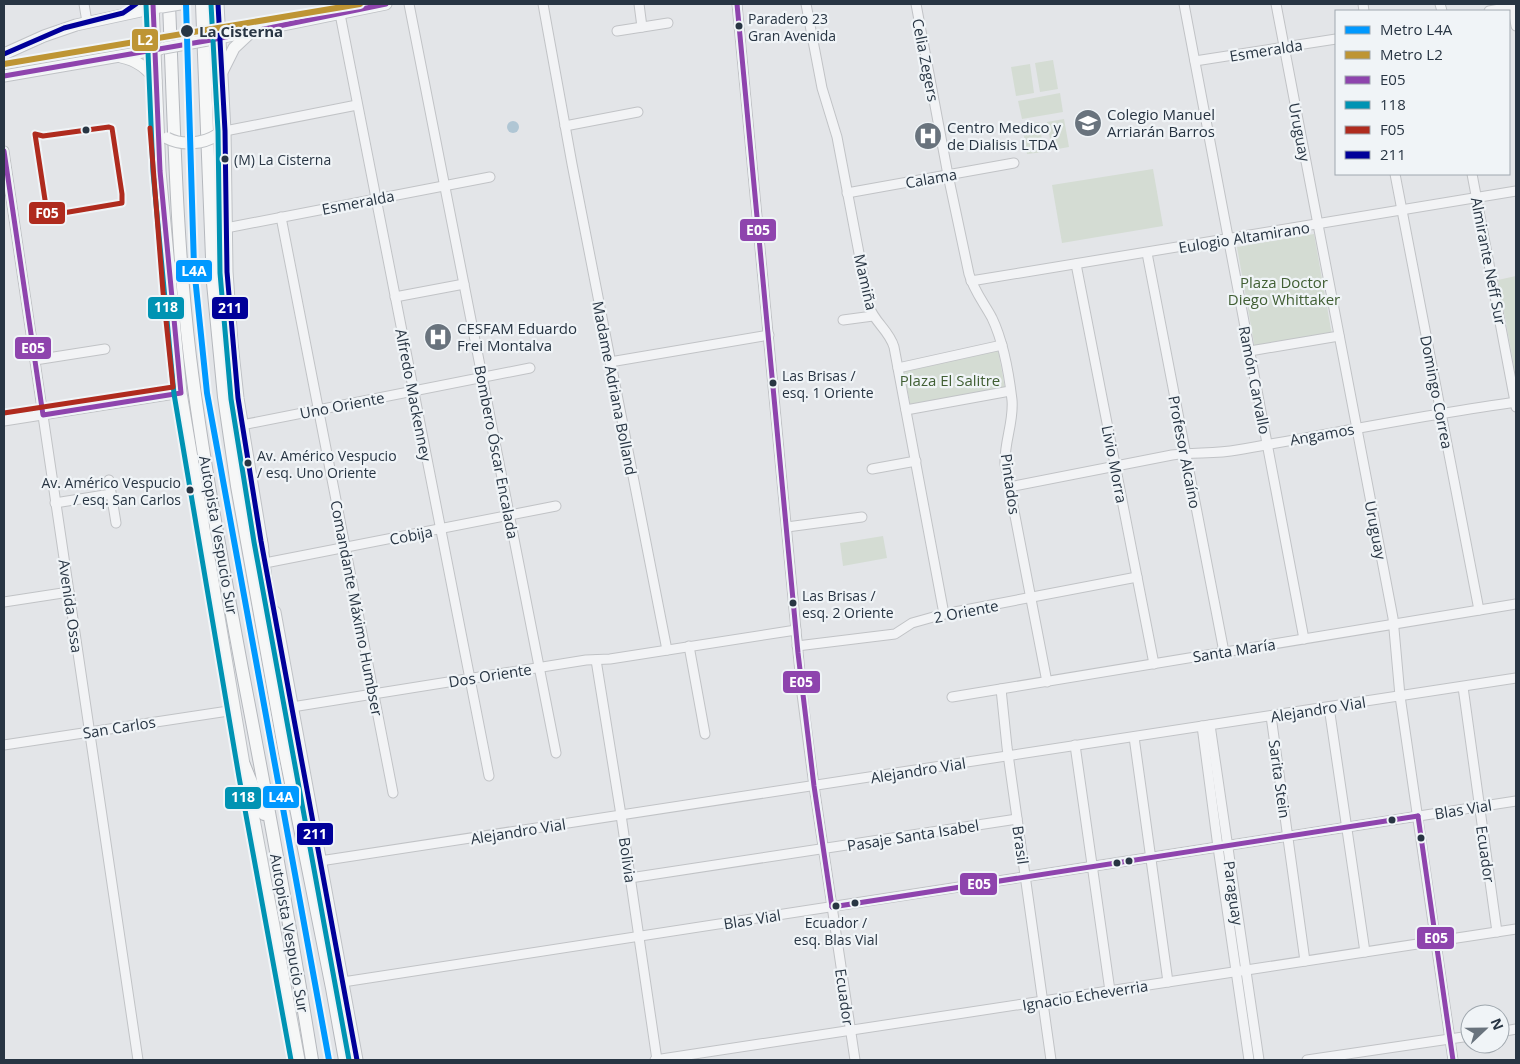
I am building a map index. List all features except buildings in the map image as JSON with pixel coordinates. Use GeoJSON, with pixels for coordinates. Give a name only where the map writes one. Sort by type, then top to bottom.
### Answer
{"type":"FeatureCollection","features":[{"type":"Feature","properties":{"kind":"highway","name":"Autopista Vespucio Sur"},"geometry":{"type":"LineString","coordinates":[[202,4],[213,273],[219,355],[237,486],[344,1060]]}},
{"type":"Feature","properties":{"kind":"highway","name":"Autopista Vespucio Sur"},"geometry":{"type":"LineString","coordinates":[[159,6],[190,359],[229,597],[274,839],[312,1060]]}},
{"type":"Feature","properties":{"kind":"highway"},"geometry":{"type":"LineString","coordinates":[[262,542],[286,753]]}},
{"type":"Feature","properties":{"kind":"highway"},"geometry":{"type":"LineString","coordinates":[[244,765],[274,839]]}},
{"type":"Feature","properties":{"kind":"main road"},"geometry":{"type":"LineString","coordinates":[[123,14],[136,4]]}},
{"type":"Feature","properties":{"kind":"main road"},"geometry":{"type":"LineString","coordinates":[[4,54],[53,32],[86,22],[159,6],[180,4]]}},
{"type":"Feature","properties":{"kind":"main road"},"geometry":{"type":"LineString","coordinates":[[218,4],[216,39],[221,74],[232,343],[242,424],[357,1060]]}},
{"type":"Feature","properties":{"kind":"main road"},"geometry":{"type":"LineString","coordinates":[[4,76],[216,39],[386,4]]}},
{"type":"Feature","properties":{"kind":"main road"},"geometry":{"type":"LineString","coordinates":[[159,6],[159,49],[156,81],[158,127],[170,291],[181,394],[244,765],[299,1060]]}},
{"type":"Feature","properties":{"kind":"main road"},"geometry":{"type":"LineString","coordinates":[[221,74],[234,48],[252,31]]}},
{"type":"Feature","properties":{"kind":"main road"},"geometry":{"type":"LineString","coordinates":[[116,56],[132,60],[141,65],[150,72],[156,81]]}},
{"type":"Feature","properties":{"kind":"main road"},"geometry":{"type":"LineString","coordinates":[[158,127],[167,138],[180,142],[207,141],[222,131]]}},
{"type":"Feature","properties":{"kind":"street"},"geometry":{"type":"LineString","coordinates":[[84,4],[86,22]]}},
{"type":"Feature","properties":{"kind":"street","name":"Bombero Óscar Encalada"},"geometry":{"type":"LineString","coordinates":[[409,4],[556,753]]}},
{"type":"Feature","properties":{"kind":"street","name":"Madame Adriana Bolland"},"geometry":{"type":"LineString","coordinates":[[543,4],[610,362],[667,650]]}},
{"type":"Feature","properties":{"kind":"street"},"geometry":{"type":"LineString","coordinates":[[638,4],[642,27]]}},
{"type":"Feature","properties":{"kind":"street","name":"Ecuador"},"geometry":{"type":"LineString","coordinates":[[736,4],[769,335],[797,646],[814,786],[855,1060]]}},
{"type":"Feature","properties":{"kind":"street","name":"Mamiña"},"geometry":{"type":"LineString","coordinates":[[806,4],[822,88],[837,137],[869,306],[873,316],[890,336],[898,368],[944,614]]}},
{"type":"Feature","properties":{"kind":"street","name":"Celia Zegers"},"geometry":{"type":"LineString","coordinates":[[916,4],[948,175]]}},
{"type":"Feature","properties":{"kind":"street","name":"Ramón Carvallo"},"geometry":{"type":"LineString","coordinates":[[1184,4],[1304,639]]}},
{"type":"Feature","properties":{"kind":"street","name":"Uruguay"},"geometry":{"type":"LineString","coordinates":[[1276,4],[1394,624],[1400,696],[1453,1060]]}},
{"type":"Feature","properties":{"kind":"street"},"geometry":{"type":"LineString","coordinates":[[1494,10],[1514,6],[1516,26]]}},
{"type":"Feature","properties":{"kind":"street","name":"Alfredo Mackenney"},"geometry":{"type":"LineString","coordinates":[[340,14],[489,776]]}},
{"type":"Feature","properties":{"kind":"street"},"geometry":{"type":"LineString","coordinates":[[617,31],[668,23]]}},
{"type":"Feature","properties":{"kind":"street","name":"Esmeralda"},"geometry":{"type":"LineString","coordinates":[[1195,61],[1335,39]]}},
{"type":"Feature","properties":{"kind":"street"},"geometry":{"type":"LineString","coordinates":[[222,131],[357,105]]}},
{"type":"Feature","properties":{"kind":"street"},"geometry":{"type":"LineString","coordinates":[[565,126],[638,112]]}},
{"type":"Feature","properties":{"kind":"street","name":"Avenida Ossa"},"geometry":{"type":"LineString","coordinates":[[4,151],[138,1060]]}},
{"type":"Feature","properties":{"kind":"street","name":"Calama"},"geometry":{"type":"LineString","coordinates":[[847,193],[1014,163]]}},
{"type":"Feature","properties":{"kind":"street","name":"Pintados"},"geometry":{"type":"LineString","coordinates":[[948,175],[971,281],[992,318],[1002,345],[1010,391],[1012,416],[1005,458],[1047,682]]}},
{"type":"Feature","properties":{"kind":"street","name":"Domingo Correa"},"geometry":{"type":"LineString","coordinates":[[1395,175],[1480,610]]}},
{"type":"Feature","properties":{"kind":"street","name":"Almirante Neff Sur"},"geometry":{"type":"LineString","coordinates":[[1472,175],[1516,404]]}},
{"type":"Feature","properties":{"kind":"street","name":"Esmeralda"},"geometry":{"type":"LineString","coordinates":[[226,228],[490,177]]}},
{"type":"Feature","properties":{"kind":"street","name":"Eulogio Altamirano"},"geometry":{"type":"LineString","coordinates":[[971,281],[1516,191]]}},
{"type":"Feature","properties":{"kind":"street","name":"Comandante Máximo Humbser"},"geometry":{"type":"LineString","coordinates":[[281,217],[393,793]]}},
{"type":"Feature","properties":{"kind":"street","name":"Profesor Alcaíno"},"geometry":{"type":"LineString","coordinates":[[1147,253],[1224,652]]}},
{"type":"Feature","properties":{"kind":"street","name":"Livio Morra"},"geometry":{"type":"LineString","coordinates":[[1076,264],[1154,664]]}},
{"type":"Feature","properties":{"kind":"street"},"geometry":{"type":"LineString","coordinates":[[394,297],[464,284]]}},
{"type":"Feature","properties":{"kind":"street"},"geometry":{"type":"LineString","coordinates":[[843,320],[873,316]]}},
{"type":"Feature","properties":{"kind":"street"},"geometry":{"type":"LineString","coordinates":[[610,362],[769,335]]}},
{"type":"Feature","properties":{"kind":"street"},"geometry":{"type":"LineString","coordinates":[[1250,352],[1339,336]]}},
{"type":"Feature","properties":{"kind":"street"},"geometry":{"type":"LineString","coordinates":[[898,368],[1002,345]]}},
{"type":"Feature","properties":{"kind":"street"},"geometry":{"type":"LineString","coordinates":[[34,360],[105,349]]}},
{"type":"Feature","properties":{"kind":"street","name":"Uno Oriente"},"geometry":{"type":"LineString","coordinates":[[242,424],[530,368]]}},
{"type":"Feature","properties":{"kind":"street"},"geometry":{"type":"LineString","coordinates":[[906,410],[1010,391]]}},
{"type":"Feature","properties":{"kind":"street"},"geometry":{"type":"LineString","coordinates":[[4,421],[181,394]]}},
{"type":"Feature","properties":{"kind":"street","name":"Angamos"},"geometry":{"type":"LineString","coordinates":[[1009,486],[1186,453],[1228,451],[1441,412],[1516,404]]}},
{"type":"Feature","properties":{"kind":"street"},"geometry":{"type":"LineString","coordinates":[[872,469],[916,461]]}},
{"type":"Feature","properties":{"kind":"street"},"geometry":{"type":"LineString","coordinates":[[109,480],[116,523]]}},
{"type":"Feature","properties":{"kind":"street"},"geometry":{"type":"LineString","coordinates":[[56,503],[112,494]]}},
{"type":"Feature","properties":{"kind":"street","name":"Cobija"},"geometry":{"type":"LineString","coordinates":[[266,563],[556,506]]}},
{"type":"Feature","properties":{"kind":"street"},"geometry":{"type":"LineString","coordinates":[[787,527],[862,517]]}},
{"type":"Feature","properties":{"kind":"street","name":"2 Oriente"},"geometry":{"type":"LineString","coordinates":[[797,646],[895,634],[912,623],[944,614],[1137,576]]}},
{"type":"Feature","properties":{"kind":"street"},"geometry":{"type":"LineString","coordinates":[[4,602],[69,592]]}},
{"type":"Feature","properties":{"kind":"street","name":"Santa María"},"geometry":{"type":"LineString","coordinates":[[952,697],[1516,604]]}},
{"type":"Feature","properties":{"kind":"street","name":"Dos Oriente"},"geometry":{"type":"LineString","coordinates":[[292,706],[796,630]]}},
{"type":"Feature","properties":{"kind":"street"},"geometry":{"type":"LineString","coordinates":[[689,646],[705,734]]}},
{"type":"Feature","properties":{"kind":"street","name":"Bolivia"},"geometry":{"type":"LineString","coordinates":[[596,660],[621,815],[656,1060]]}},
{"type":"Feature","properties":{"kind":"street","name":"Alejandro Vial"},"geometry":{"type":"LineString","coordinates":[[320,861],[1516,678]]}},
{"type":"Feature","properties":{"kind":"street","name":"Ecuador"},"geometry":{"type":"LineString","coordinates":[[1463,687],[1497,932]]}},
{"type":"Feature","properties":{"kind":"street","name":"Brasil"},"geometry":{"type":"LineString","coordinates":[[1001,689],[1008,756],[1052,1060]]}},
{"type":"Feature","properties":{"kind":"street"},"geometry":{"type":"LineString","coordinates":[[1329,707],[1364,952]]}},
{"type":"Feature","properties":{"kind":"street","name":"San Carlos"},"geometry":{"type":"LineString","coordinates":[[4,745],[235,710]]}},
{"type":"Feature","properties":{"kind":"street","name":"Sarita Stein"},"geometry":{"type":"LineString","coordinates":[[1271,716],[1306,961]]}},
{"type":"Feature","properties":{"kind":"street","name":"Paraguay"},"geometry":{"type":"LineString","coordinates":[[1206,726],[1228,846],[1249,1060]]}},
{"type":"Feature","properties":{"kind":"street","name":"Paraguay"},"geometry":{"type":"LineString","coordinates":[[1206,726],[1218,847],[1259,1060]]}},
{"type":"Feature","properties":{"kind":"street"},"geometry":{"type":"LineString","coordinates":[[1134,737],[1168,982]]}},
{"type":"Feature","properties":{"kind":"street"},"geometry":{"type":"LineString","coordinates":[[1075,746],[1110,991]]}},
{"type":"Feature","properties":{"kind":"street","name":"Blas Vial"},"geometry":{"type":"LineString","coordinates":[[343,982],[1516,801]]}},
{"type":"Feature","properties":{"kind":"street","name":"Pasaje Santa Isabel"},"geometry":{"type":"LineString","coordinates":[[630,878],[1017,819]]}},
{"type":"Feature","properties":{"kind":"street","name":"Ignacio Echeverria"},"geometry":{"type":"LineString","coordinates":[[656,1060],[1516,929]]}},
{"type":"Feature","properties":{"kind":"street"},"geometry":{"type":"LineString","coordinates":[[1307,1060],[1460,1038]]}},
{"type":"Feature","properties":{"kind":"green space"},"geometry":{"type":"Polygon","coordinates":[[[1053,60],[1058,89],[1040,92],[1035,63],[1053,60]]]}},
{"type":"Feature","properties":{"kind":"green space"},"geometry":{"type":"Polygon","coordinates":[[[1030,64],[1034,93],[1016,96],[1011,67],[1030,64]]]}},
{"type":"Feature","properties":{"kind":"green space"},"geometry":{"type":"Polygon","coordinates":[[[1060,93],[1063,112],[1022,119],[1018,101],[1060,93]]]}},
{"type":"Feature","properties":{"kind":"green space"},"geometry":{"type":"Polygon","coordinates":[[[1064,119],[1069,147],[1052,150],[1047,122],[1064,119]]]}},
{"type":"Feature","properties":{"kind":"green space"},"geometry":{"type":"Polygon","coordinates":[[[1039,122],[1044,152],[1027,154],[1022,125],[1039,122]]]}},
{"type":"Feature","properties":{"kind":"green space"},"geometry":{"type":"Polygon","coordinates":[[[1153,169],[1163,226],[1062,243],[1052,185],[1153,169]]]}},
{"type":"Feature","properties":{"kind":"green space","name":"Plaza Doctor Diego Whittaker"},"geometry":{"type":"Polygon","coordinates":[[[1314,234],[1332,335],[1255,349],[1237,247],[1314,234]]]}},
{"type":"Feature","properties":{"kind":"green space"},"geometry":{"type":"Polygon","coordinates":[[[1516,276],[1516,377],[1498,280],[1516,276]]]}},
{"type":"Feature","properties":{"kind":"green space","name":"Plaza El Salitre"},"geometry":{"type":"Polygon","coordinates":[[[998,350],[1005,388],[911,407],[903,370],[998,350]]]}},
{"type":"Feature","properties":{"kind":"green space"},"geometry":{"type":"Polygon","coordinates":[[[883,536],[887,558],[843,566],[840,543],[883,536]]]}},
{"type":"Feature","properties":{"kind":"water"},"geometry":{"type":"Polygon","coordinates":[[[515,121],[518,122],[518,132],[511,133],[508,132],[507,125],[508,122],[515,121]]]}},
{"type":"Feature","properties":{"kind":"metro line","name":"L4A"},"geometry":{"type":"LineString","coordinates":[[186,4],[194,267],[207,393],[329,1060]]}},
{"type":"Feature","properties":{"kind":"metro line","name":"L2"},"geometry":{"type":"LineString","coordinates":[[4,64],[360,4]]}},
{"type":"Feature","properties":{"kind":"transit line","name":"211"},"geometry":{"type":"LineString","coordinates":[[4,54],[64,28],[123,13],[136,4]]}},
{"type":"Feature","properties":{"kind":"transit line","name":"118"},"geometry":{"type":"LineString","coordinates":[[146,4],[153,172],[174,394],[239,777],[291,1060]]}},
{"type":"Feature","properties":{"kind":"transit line","name":"E05"},"geometry":{"type":"LineString","coordinates":[[4,151],[43,415],[181,393],[160,171],[153,4]]}},
{"type":"Feature","properties":{"kind":"transit line","name":"118"},"geometry":{"type":"LineString","coordinates":[[211,4],[218,131],[220,273],[231,399],[254,542],[349,1060]]}},
{"type":"Feature","properties":{"kind":"transit line","name":"211"},"geometry":{"type":"LineString","coordinates":[[218,4],[225,131],[227,272],[238,398],[261,541],[357,1060]]}},
{"type":"Feature","properties":{"kind":"transit line","name":"E05"},"geometry":{"type":"LineString","coordinates":[[4,76],[211,40],[386,4]]}},
{"type":"Feature","properties":{"kind":"transit line","name":"E05"},"geometry":{"type":"LineString","coordinates":[[737,4],[798,653],[814,786],[832,907]]}},
{"type":"Feature","properties":{"kind":"transit line","name":"F05"},"geometry":{"type":"LineString","coordinates":[[109,127],[112,128],[122,203],[57,214],[47,213],[35,134],[43,136],[109,127]]}},
{"type":"Feature","properties":{"kind":"transit line","name":"F05"},"geometry":{"type":"LineString","coordinates":[[4,413],[173,387],[163,292],[150,128]]}},
{"type":"Feature","properties":{"kind":"transit line","name":"E05"},"geometry":{"type":"LineString","coordinates":[[1418,816],[1453,1060]]}},
{"type":"Feature","properties":{"kind":"transit line","name":"E05"},"geometry":{"type":"LineString","coordinates":[[832,907],[1418,816]]}},
{"type":"Feature","properties":{"kind":"place","name":"Paradero 23 Gran Avenida"},"geometry":{"type":"Point","coordinates":[739,26]}},
{"type":"Feature","properties":{"kind":"place","name":"La Cisterna"},"geometry":{"type":"Point","coordinates":[187,31]}},
{"type":"Feature","properties":{"kind":"place","name":"Colegio Manuel Arriarán Barros"},"geometry":{"type":"Point","coordinates":[1088,123]}},
{"type":"Feature","properties":{"kind":"place","name":"Centro Medico y de Dialisis LTDA"},"geometry":{"type":"Point","coordinates":[928,136]}},
{"type":"Feature","properties":{"kind":"place","name":"(M) La Cisterna"},"geometry":{"type":"Point","coordinates":[225,159]}},
{"type":"Feature","properties":{"kind":"place","name":"CESFAM Eduardo Frei Montalva"},"geometry":{"type":"Point","coordinates":[438,337]}},
{"type":"Feature","properties":{"kind":"place","name":"Las Brisas / esq. 1 Oriente"},"geometry":{"type":"Point","coordinates":[773,383]}},
{"type":"Feature","properties":{"kind":"place","name":"Av. Américo Vespucio / esq. Uno Oriente"},"geometry":{"type":"Point","coordinates":[248,463]}},
{"type":"Feature","properties":{"kind":"place","name":"Av. Américo Vespucio / esq. San Carlos"},"geometry":{"type":"Point","coordinates":[190,490]}},
{"type":"Feature","properties":{"kind":"place","name":"Las Brisas / esq. 2 Oriente"},"geometry":{"type":"Point","coordinates":[793,603]}},
{"type":"Feature","properties":{"kind":"place","name":"Ecuador / esq. Blas Vial"},"geometry":{"type":"Point","coordinates":[836,906]}}]}
